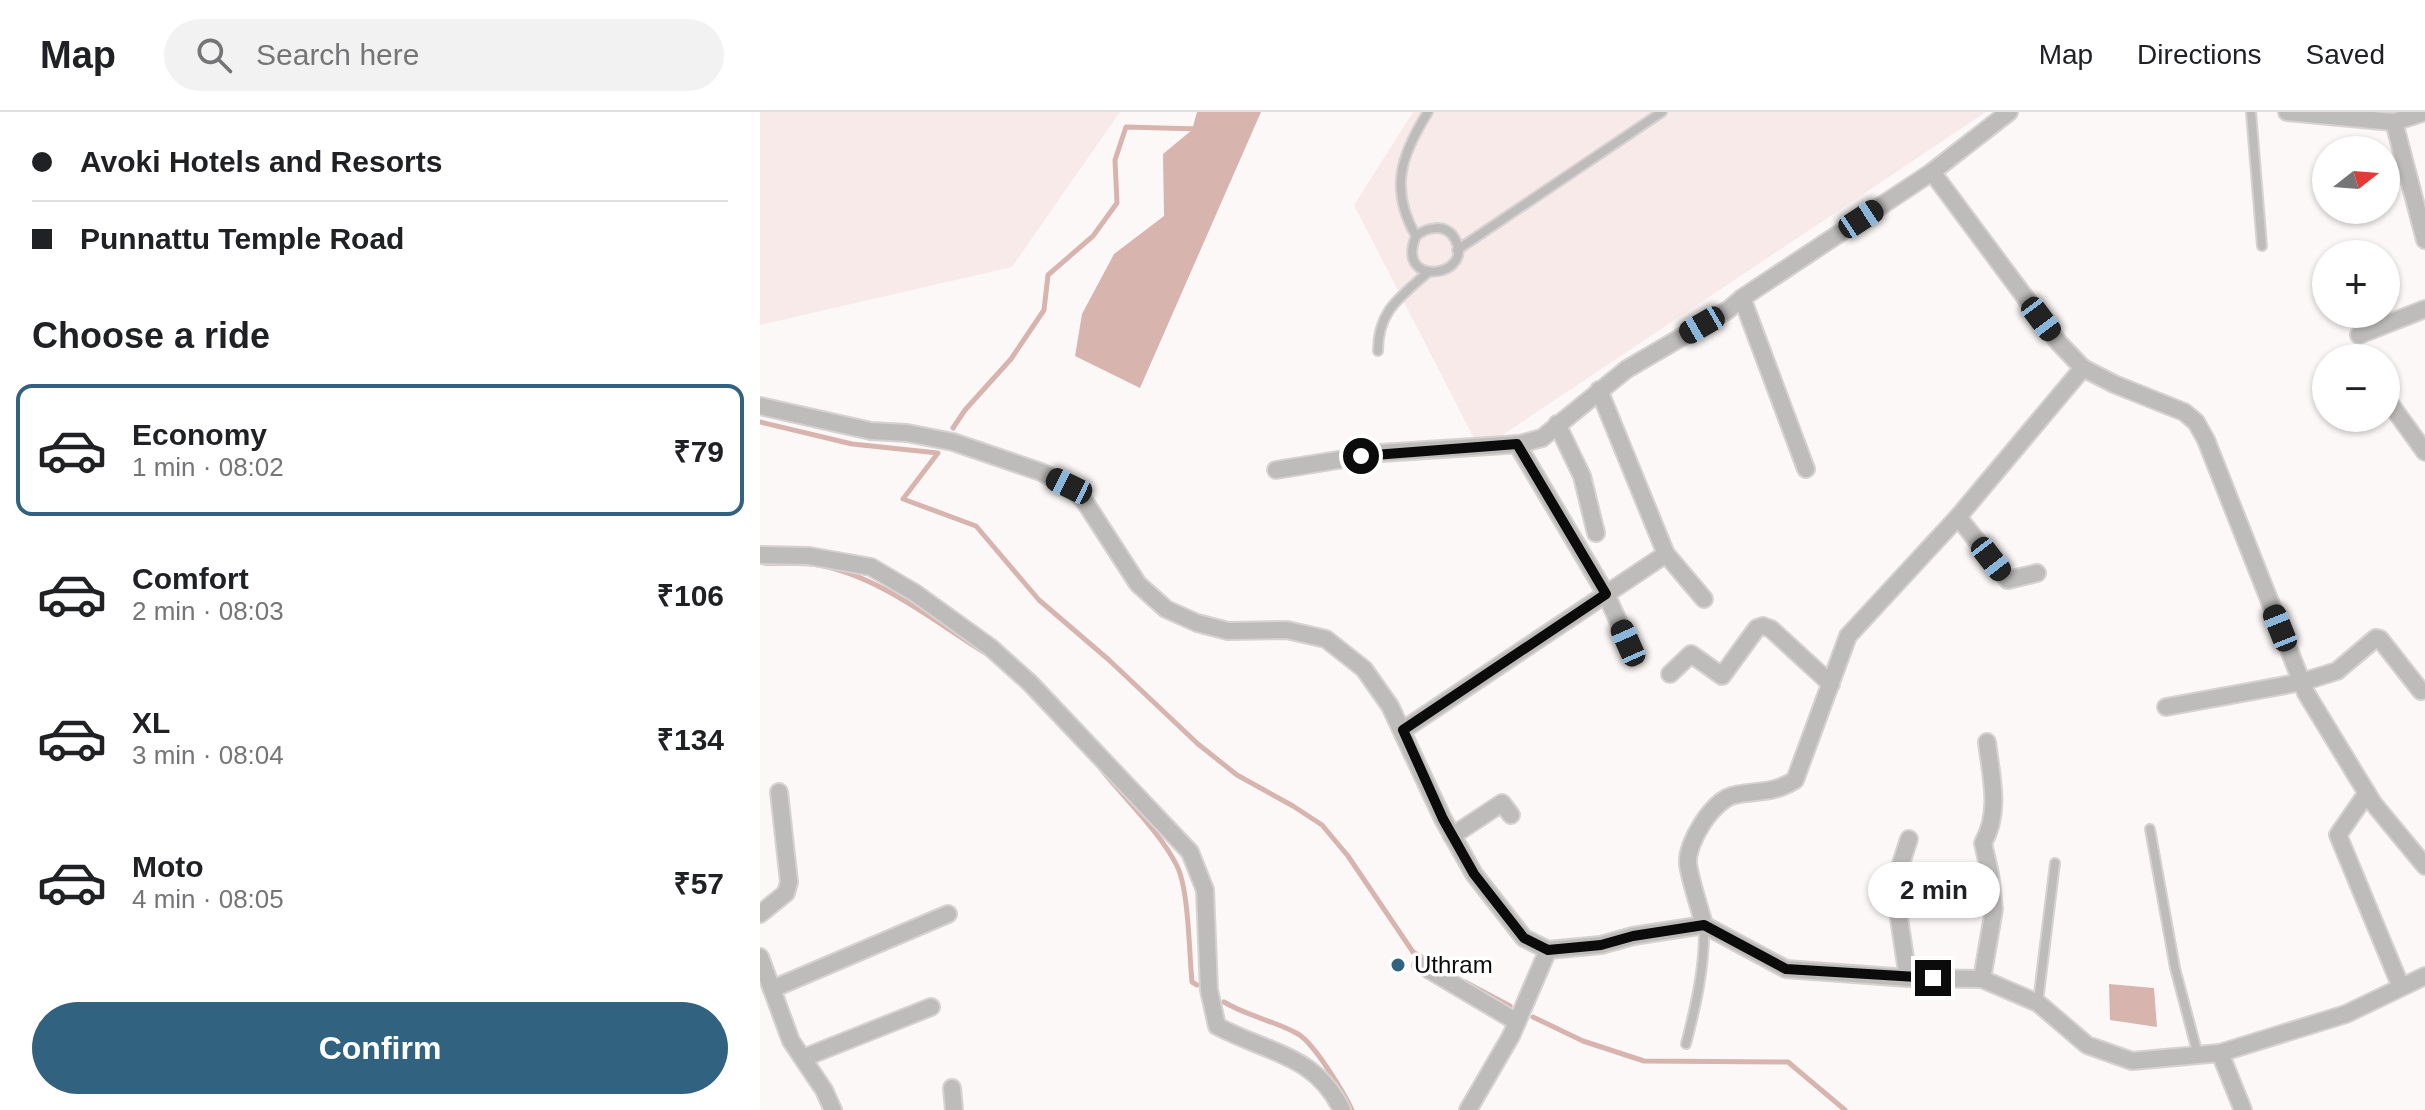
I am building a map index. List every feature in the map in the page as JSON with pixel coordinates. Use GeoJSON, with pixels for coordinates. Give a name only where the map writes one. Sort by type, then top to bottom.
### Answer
{"type":"FeatureCollection","features":[{"type":"Feature","properties":{"kind":"street"},"geometry":{"type":"LineString","coordinates":[[1276,470],[1381,453],[1517,444],[1542,438],[1627,369],[1728,310],[1932,172],[2009,112]]}},
{"type":"Feature","properties":{"kind":"street"},"geometry":{"type":"LineString","coordinates":[[2287,112],[2394,122],[2425,112]]}},
{"type":"Feature","properties":{"kind":"street"},"geometry":{"type":"LineString","coordinates":[[2394,122],[2425,240]]}},
{"type":"Feature","properties":{"kind":"street"},"geometry":{"type":"LineString","coordinates":[[1932,172],[2059,343],[2083,368],[2184,412],[2196,422],[2206,440],[2302,682],[2367,793],[2425,866]]}},
{"type":"Feature","properties":{"kind":"street"},"geometry":{"type":"LineString","coordinates":[[1742,298],[1806,469]]}},
{"type":"Feature","properties":{"kind":"street"},"geometry":{"type":"LineString","coordinates":[[2359,335],[2425,309]]}},
{"type":"Feature","properties":{"kind":"street"},"geometry":{"type":"LineString","coordinates":[[1704,925],[1688,861],[1695,836],[1713,807],[1731,795],[1780,790],[1795,780],[1848,636],[1958,517],[2083,368]]}},
{"type":"Feature","properties":{"kind":"street"},"geometry":{"type":"LineString","coordinates":[[1599,390],[1666,554],[1704,599]]}},
{"type":"Feature","properties":{"kind":"street"},"geometry":{"type":"LineString","coordinates":[[760,406],[859,429],[907,433],[953,442],[1041,472],[1069,486],[1083,499],[1138,584],[1166,609],[1197,623],[1228,631],[1287,630],[1326,639],[1364,669],[1403,730],[1452,836],[1474,874],[1524,938],[1548,950],[1601,945],[1633,936],[1704,925],[1786,969],[1908,978],[1982,979],[2038,1003],[2087,1045],[2132,1061],[2220,1053],[2346,1014],[2425,976]]}},
{"type":"Feature","properties":{"kind":"street"},"geometry":{"type":"LineString","coordinates":[[2400,417],[2425,452]]}},
{"type":"Feature","properties":{"kind":"street"},"geometry":{"type":"LineString","coordinates":[[1557,424],[1582,476],[1596,533]]}},
{"type":"Feature","properties":{"kind":"street"},"geometry":{"type":"LineString","coordinates":[[1517,444],[1606,594],[1628,643]]}},
{"type":"Feature","properties":{"kind":"street"},"geometry":{"type":"LineString","coordinates":[[1958,517],[2008,580],[2037,573]]}},
{"type":"Feature","properties":{"kind":"street"},"geometry":{"type":"LineString","coordinates":[[1403,730],[1666,554]]}},
{"type":"Feature","properties":{"kind":"street"},"geometry":{"type":"LineString","coordinates":[[760,555],[809,556],[871,567],[915,593],[990,647],[1030,683],[1190,852],[1205,890],[1209,990],[1217,1026],[1243,1040],[1301,1062],[1332,1089],[1342,1110]]}},
{"type":"Feature","properties":{"kind":"street"},"geometry":{"type":"LineString","coordinates":[[1670,674],[1691,654],[1722,676],[1757,628],[1763,626],[1771,629],[1831,684]]}},
{"type":"Feature","properties":{"kind":"street"},"geometry":{"type":"LineString","coordinates":[[2166,707],[2302,682],[2337,671],[2376,638],[2380,639],[2421,691]]}},
{"type":"Feature","properties":{"kind":"street"},"geometry":{"type":"LineString","coordinates":[[1982,979],[1994,909],[1983,843],[1990,832],[1994,815],[1987,742]]}},
{"type":"Feature","properties":{"kind":"street"},"geometry":{"type":"LineString","coordinates":[[760,914],[786,893],[789,882],[779,792]]}},
{"type":"Feature","properties":{"kind":"street"},"geometry":{"type":"LineString","coordinates":[[2367,793],[2338,835],[2401,987]]}},
{"type":"Feature","properties":{"kind":"street"},"geometry":{"type":"LineString","coordinates":[[1452,836],[1502,803],[1511,815]]}},
{"type":"Feature","properties":{"kind":"street"},"geometry":{"type":"LineString","coordinates":[[1908,978],[1894,885],[1909,839]]}},
{"type":"Feature","properties":{"kind":"street"},"geometry":{"type":"LineString","coordinates":[[772,989],[948,914]]}},
{"type":"Feature","properties":{"kind":"street"},"geometry":{"type":"LineString","coordinates":[[1468,1110],[1517,1022],[1548,950]]}},
{"type":"Feature","properties":{"kind":"street"},"geometry":{"type":"LineString","coordinates":[[761,962],[791,1041],[824,1090],[833,1110]]}},
{"type":"Feature","properties":{"kind":"street"},"geometry":{"type":"LineString","coordinates":[[1421,965],[1517,1022]]}},
{"type":"Feature","properties":{"kind":"street"},"geometry":{"type":"LineString","coordinates":[[803,1058],[931,1007]]}},
{"type":"Feature","properties":{"kind":"street"},"geometry":{"type":"LineString","coordinates":[[2220,1053],[2243,1110]]}},
{"type":"Feature","properties":{"kind":"street"},"geometry":{"type":"LineString","coordinates":[[952,1088],[954,1110]]}},
{"type":"Feature","properties":{"kind":"lane"},"geometry":{"type":"LineString","coordinates":[[1416,236],[1409,224],[1399,182],[1402,161],[1428,112]]}},
{"type":"Feature","properties":{"kind":"lane"},"geometry":{"type":"LineString","coordinates":[[1457,250],[1662,112]]}},
{"type":"Feature","properties":{"kind":"lane"},"geometry":{"type":"LineString","coordinates":[[2251,112],[2262,246]]}},
{"type":"Feature","properties":{"kind":"lane"},"geometry":{"type":"LineString","coordinates":[[1436,227],[1447,231],[1455,239],[1455,260],[1448,269],[1439,273],[1419,267],[1413,258],[1412,247],[1416,236],[1425,229],[1436,227]]}},
{"type":"Feature","properties":{"kind":"lane"},"geometry":{"type":"LineString","coordinates":[[1378,351],[1378,334],[1383,318],[1428,272]]}},
{"type":"Feature","properties":{"kind":"lane"},"geometry":{"type":"LineString","coordinates":[[2150,829],[2175,968],[2198,1055]]}},
{"type":"Feature","properties":{"kind":"lane"},"geometry":{"type":"LineString","coordinates":[[2038,1003],[2055,863]]}},
{"type":"Feature","properties":{"kind":"lane"},"geometry":{"type":"LineString","coordinates":[[1686,1044],[1705,949],[1704,925]]}},
{"type":"Feature","properties":{"kind":"shaded area"},"geometry":{"type":"Polygon","coordinates":[[[760,112],[1120,112],[1012,267],[760,325],[760,112]]]}},
{"type":"Feature","properties":{"kind":"shaded area"},"geometry":{"type":"Polygon","coordinates":[[[1197,112],[1261,112],[1140,388],[1075,356],[1082,314],[1114,254],[1164,216],[1163,154],[1192,130],[1197,112]]]}},
{"type":"Feature","properties":{"kind":"shaded area"},"geometry":{"type":"Polygon","coordinates":[[[1413,112],[1986,112],[1480,450],[1354,205],[1413,112]]]}},
{"type":"Feature","properties":{"kind":"shaded area"},"geometry":{"type":"Polygon","coordinates":[[[2109,984],[2154,988],[2157,1027],[2110,1020],[2109,984]]]}},
{"type":"Feature","properties":{"kind":"waterway"},"geometry":{"type":"LineString","coordinates":[[953,428],[1011,359],[1044,310],[1048,275],[1093,236],[1117,203],[1115,160],[1126,127],[1199,129]]}},
{"type":"Feature","properties":{"kind":"waterway"},"geometry":{"type":"LineString","coordinates":[[760,422],[852,444],[938,453],[903,499],[976,526],[1039,600],[1109,660],[1198,744],[1237,775],[1322,825],[1348,856],[1413,952],[1428,961]]}},
{"type":"Feature","properties":{"kind":"waterway"},"geometry":{"type":"LineString","coordinates":[[764,563],[819,565],[864,579],[907,602],[987,654]]}},
{"type":"Feature","properties":{"kind":"waterway"},"geometry":{"type":"LineString","coordinates":[[1101,769],[1152,828],[1177,866],[1186,906],[1192,982],[1197,985]]}},
{"type":"Feature","properties":{"kind":"waterway"},"geometry":{"type":"LineString","coordinates":[[1465,982],[1510,1006]]}},
{"type":"Feature","properties":{"kind":"waterway"},"geometry":{"type":"LineString","coordinates":[[1224,1002],[1289,1029],[1305,1039],[1328,1069],[1352,1110]]}},
{"type":"Feature","properties":{"kind":"waterway"},"geometry":{"type":"LineString","coordinates":[[1533,1017],[1583,1041],[1644,1061],[1788,1062],[1845,1110]]}},
{"type":"Feature","properties":{"kind":"place","name":"Uthram"},"geometry":{"type":"Point","coordinates":[1398,965]}},
{"type":"Feature","properties":{"kind":"route"},"geometry":{"type":"LineString","coordinates":[[1361,456],[1517,444],[1606,594],[1403,730],[1443,819],[1474,874],[1524,938],[1548,950],[1601,945],[1633,936],[1704,925],[1786,969],[1933,978]]}}]}
